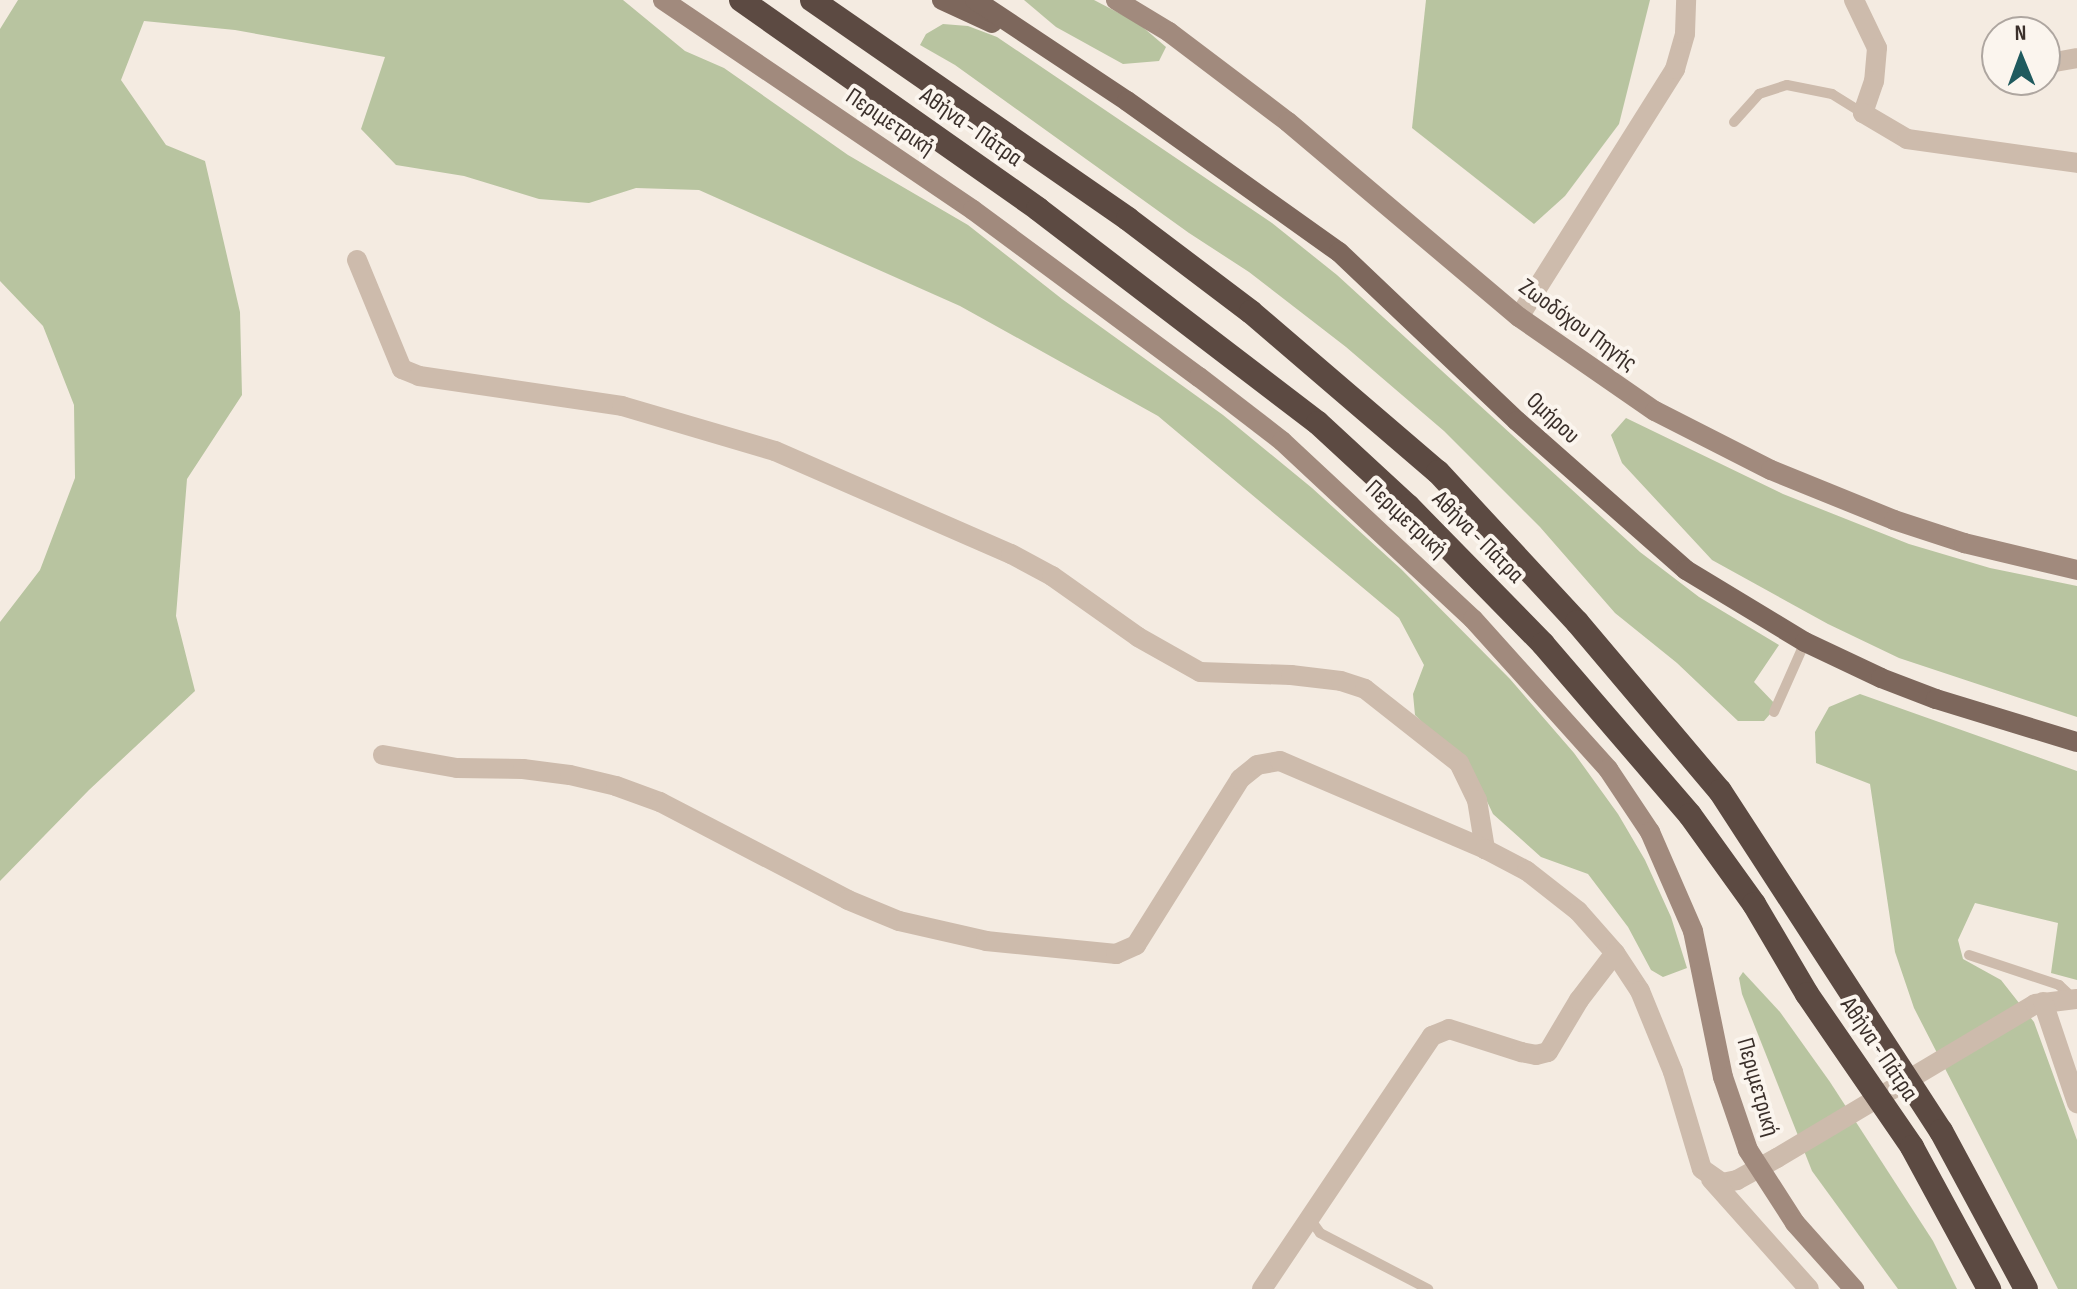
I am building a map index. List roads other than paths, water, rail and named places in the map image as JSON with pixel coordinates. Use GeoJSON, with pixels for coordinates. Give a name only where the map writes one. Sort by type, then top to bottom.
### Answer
{"type":"FeatureCollection","features":[{"type":"Feature","properties":{"kind":"highway","name":"Αθήνα - Πάτρα"},"geometry":{"type":"LineString","coordinates":[[741,0],[1038,209],[1318,423],[1408,506],[1543,644],[1690,815],[1754,904],[1807,994],[1912,1147],[1989,1289]]}},
{"type":"Feature","properties":{"kind":"highway","name":"Αθήνα - Πάτρα"},"geometry":{"type":"LineString","coordinates":[[812,0],[1140,228],[1251,312],[1438,472],[1577,622],[1720,791],[1941,1131],[2026,1289]]}},
{"type":"Feature","properties":{"kind":"main road","name":"Ομήρου"},"geometry":{"type":"LineString","coordinates":[[942,0],[1043,46]]}},
{"type":"Feature","properties":{"kind":"main road","name":"Ομήρου"},"geometry":{"type":"LineString","coordinates":[[975,0],[1127,101],[1339,252],[1517,421],[1675,561],[1805,642],[1936,699],[2077,742]]}},
{"type":"Feature","properties":{"kind":"street","name":"Περιμετρική"},"geometry":{"type":"LineString","coordinates":[[663,0],[973,210],[1219,392],[1317,472],[1473,619],[1608,769],[1650,832],[1693,931],[1723,1077],[1748,1150],[1795,1223],[1854,1289]]}},
{"type":"Feature","properties":{"kind":"street","name":"Ζωοδόχου Πηγής"},"geometry":{"type":"LineString","coordinates":[[1116,0],[1169,32],[1288,122],[1519,317],[1655,411],[1771,470],[1894,520],[1964,543],[2077,570]]}},
{"type":"Feature","properties":{"kind":"street"},"geometry":{"type":"LineString","coordinates":[[1519,317],[1548,277],[1675,69],[1685,33],[1686,0]]}},
{"type":"Feature","properties":{"kind":"street"},"geometry":{"type":"LineString","coordinates":[[1854,0],[1877,48],[1874,81],[1863,113],[1907,139],[2077,163]]}},
{"type":"Feature","properties":{"kind":"street"},"geometry":{"type":"LineString","coordinates":[[357,260],[402,369],[419,376],[622,406],[775,451],[1011,554],[1052,576],[1138,637],[1200,672],[1291,675],[1341,681],[1365,689],[1459,763],[1477,800],[1485,849]]}},
{"type":"Feature","properties":{"kind":"street"},"geometry":{"type":"LineString","coordinates":[[383,755],[457,768],[523,769],[570,775],[616,786],[660,802],[860,906],[899,921],[986,941],[1116,954],[1136,945],[1240,779],[1257,765],[1280,761],[1304,769],[1485,849],[1555,891],[1615,953],[1650,1012],[1702,1169],[1809,1289]]}},
{"type":"Feature","properties":{"kind":"street"},"geometry":{"type":"LineString","coordinates":[[1262,1289],[1432,1036],[1439,1030],[1449,1029],[1521,1052],[1536,1055],[1548,1052],[1579,1000],[1615,953]]}},
{"type":"Feature","properties":{"kind":"street"},"geometry":{"type":"LineString","coordinates":[[1711,1179],[1722,1183],[1737,1180],[2043,1002],[2075,998]]}},
{"type":"Feature","properties":{"kind":"street"},"geometry":{"type":"LineString","coordinates":[[2043,1002],[2077,1103]]}},
{"type":"Feature","properties":{"kind":"lane"},"geometry":{"type":"LineString","coordinates":[[1734,122],[1759,94],[1787,85],[1832,94],[1863,113]]}},
{"type":"Feature","properties":{"kind":"lane"},"geometry":{"type":"LineString","coordinates":[[1774,712],[1805,642]]}},
{"type":"Feature","properties":{"kind":"lane"},"geometry":{"type":"LineString","coordinates":[[1969,955],[2059,985],[2075,998]]}},
{"type":"Feature","properties":{"kind":"lane"},"geometry":{"type":"LineString","coordinates":[[1310,1219],[1320,1233],[1428,1289]]}}]}
